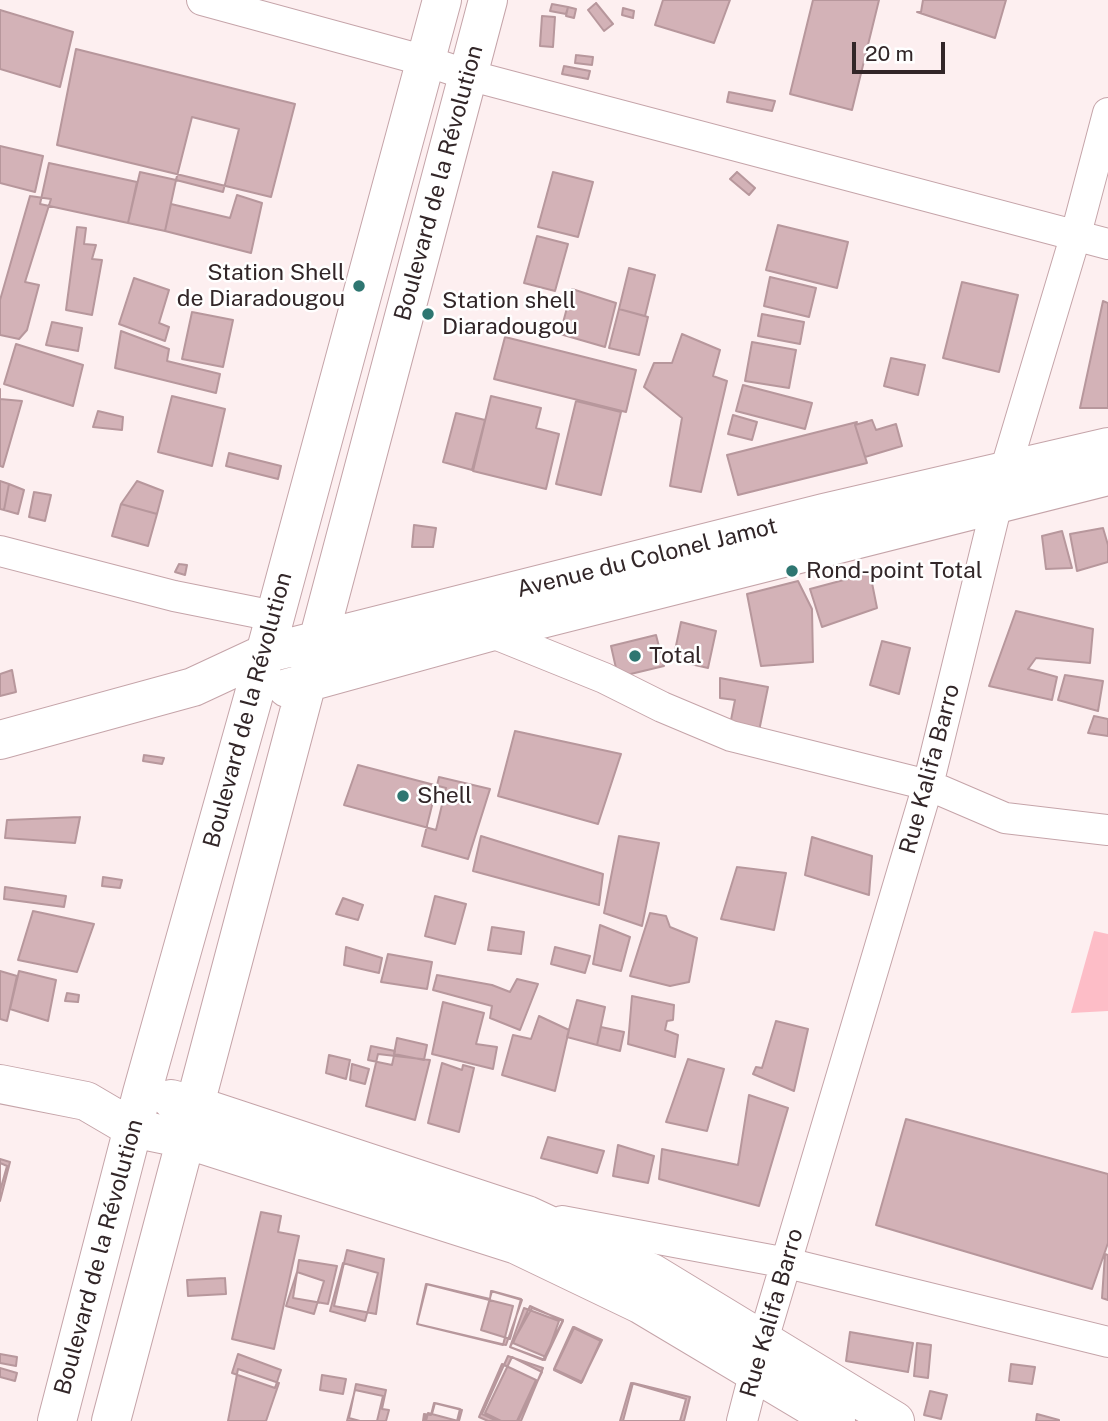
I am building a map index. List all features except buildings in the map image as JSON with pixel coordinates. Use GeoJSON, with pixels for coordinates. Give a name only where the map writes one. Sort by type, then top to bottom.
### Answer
{"type":"FeatureCollection","features":[{"type":"Feature","properties":{"kind":"main road","name":"Boulevard de la Révolution"},"geometry":{"type":"LineString","coordinates":[[57,1421],[137,1110],[253,698],[442,0]]}},
{"type":"Feature","properties":{"kind":"main road","name":"Boulevard de la Révolution"},"geometry":{"type":"LineString","coordinates":[[110,1421],[488,0]]}},
{"type":"Feature","properties":{"kind":"main road","name":"Avenue du Colonel Jamot"},"geometry":{"type":"LineString","coordinates":[[1002,487],[1108,447]]}},
{"type":"Feature","properties":{"kind":"main road","name":"Avenue du Colonel Jamot"},"geometry":{"type":"LineString","coordinates":[[193,687],[253,698],[307,683],[479,617],[811,516],[1002,487],[1108,476]]}},
{"type":"Feature","properties":{"kind":"main road","name":"Avenue du Colonel Jamot"},"geometry":{"type":"LineString","coordinates":[[0,740],[193,687],[264,654],[318,641],[479,617]]}},
{"type":"Feature","properties":{"kind":"main road"},"geometry":{"type":"LineString","coordinates":[[0,1084],[190,1122],[527,1215],[652,1273],[759,1356],[836,1421]]}},
{"type":"Feature","properties":{"kind":"main road"},"geometry":{"type":"LineString","coordinates":[[190,1122],[517,1245],[895,1421]]}},
{"type":"Feature","properties":{"kind":"street"},"geometry":{"type":"LineString","coordinates":[[202,0],[468,75],[1108,244]]}},
{"type":"Feature","properties":{"kind":"street","name":"Rue Kalifa Barro"},"geometry":{"type":"LineString","coordinates":[[742,1421],[928,785],[1002,487],[1076,234],[1108,113]]}},
{"type":"Feature","properties":{"kind":"street"},"geometry":{"type":"LineString","coordinates":[[0,551],[186,598],[274,617]]}},
{"type":"Feature","properties":{"kind":"street"},"geometry":{"type":"LineString","coordinates":[[479,617],[662,707],[731,736],[928,785],[1005,818],[1108,830]]}},
{"type":"Feature","properties":{"kind":"street"},"geometry":{"type":"LineString","coordinates":[[527,1215],[787,1263],[1108,1342]]}},
{"type":"Feature","properties":{"kind":"shaded area"},"geometry":{"type":"Polygon","coordinates":[[[1094,931],[1108,934],[1108,1011],[1071,1013],[1094,931]]]}},
{"type":"Feature","properties":{"kind":"place","name":"Station Shell de Diaradougou"},"geometry":{"type":"Point","coordinates":[359,286]}},
{"type":"Feature","properties":{"kind":"place","name":"Station shell Diaradougou"},"geometry":{"type":"Point","coordinates":[428,314]}},
{"type":"Feature","properties":{"kind":"place","name":"Rond-point Total"},"geometry":{"type":"Point","coordinates":[792,571]}},
{"type":"Feature","properties":{"kind":"place","name":"Total"},"geometry":{"type":"Point","coordinates":[635,656]}},
{"type":"Feature","properties":{"kind":"place","name":"Shell"},"geometry":{"type":"Point","coordinates":[403,796]}}]}
